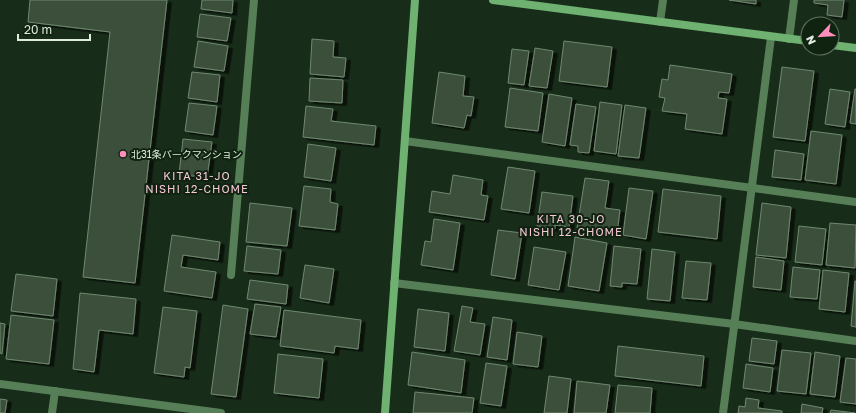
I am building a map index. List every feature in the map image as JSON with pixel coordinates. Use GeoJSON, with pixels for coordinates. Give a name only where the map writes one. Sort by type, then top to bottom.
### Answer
{"type":"FeatureCollection","features":[{"type":"Feature","properties":{"kind":"street"},"geometry":{"type":"LineString","coordinates":[[231,275],[254,0]]}},
{"type":"Feature","properties":{"kind":"street"},"geometry":{"type":"LineString","coordinates":[[385,413],[415,0]]}},
{"type":"Feature","properties":{"kind":"street"},"geometry":{"type":"LineString","coordinates":[[493,0],[540,3],[660,22],[800,41]]}},
{"type":"Feature","properties":{"kind":"street"},"geometry":{"type":"LineString","coordinates":[[660,22],[663,0]]}},
{"type":"Feature","properties":{"kind":"street"},"geometry":{"type":"LineString","coordinates":[[789,39],[794,0]]}},
{"type":"Feature","properties":{"kind":"street"},"geometry":{"type":"LineString","coordinates":[[723,413],[771,36]]}},
{"type":"Feature","properties":{"kind":"street"},"geometry":{"type":"LineString","coordinates":[[840,46],[856,48]]}},
{"type":"Feature","properties":{"kind":"street"},"geometry":{"type":"LineString","coordinates":[[405,141],[856,202]]}},
{"type":"Feature","properties":{"kind":"street"},"geometry":{"type":"LineString","coordinates":[[394,283],[734,324],[856,341]]}},
{"type":"Feature","properties":{"kind":"street"},"geometry":{"type":"LineString","coordinates":[[0,384],[199,412],[221,413]]}},
{"type":"Feature","properties":{"kind":"street"},"geometry":{"type":"LineString","coordinates":[[52,413],[56,391]]}},
{"type":"Feature","properties":{"kind":"building","name":"北31条パークマンション"},"geometry":{"type":"Polygon","coordinates":[[[30,0],[167,0],[135,283],[83,277],[110,32],[28,22],[30,0]]]}},
{"type":"Feature","properties":{"kind":"building"},"geometry":{"type":"Polygon","coordinates":[[[202,0],[233,0],[232,13],[201,9],[202,0]]]}},
{"type":"Feature","properties":{"kind":"building"},"geometry":{"type":"Polygon","coordinates":[[[729,0],[756,0],[756,4],[729,0]]]}},
{"type":"Feature","properties":{"kind":"building"},"geometry":{"type":"Polygon","coordinates":[[[814,0],[844,0],[842,17],[827,15],[828,5],[814,3],[814,0]]]}},
{"type":"Feature","properties":{"kind":"building"},"geometry":{"type":"Polygon","coordinates":[[[200,14],[231,18],[227,41],[197,37],[200,14]]]}},
{"type":"Feature","properties":{"kind":"building"},"geometry":{"type":"Polygon","coordinates":[[[312,39],[334,41],[333,57],[346,58],[344,77],[310,74],[312,39]]]}},
{"type":"Feature","properties":{"kind":"building"},"geometry":{"type":"Polygon","coordinates":[[[198,41],[228,46],[224,71],[194,67],[198,41]]]}},
{"type":"Feature","properties":{"kind":"building"},"geometry":{"type":"Polygon","coordinates":[[[564,41],[612,47],[607,87],[559,81],[564,41]]]}},
{"type":"Feature","properties":{"kind":"building"},"geometry":{"type":"Polygon","coordinates":[[[535,48],[553,51],[547,88],[529,86],[535,48]]]}},
{"type":"Feature","properties":{"kind":"building"},"geometry":{"type":"Polygon","coordinates":[[[512,49],[529,51],[524,85],[508,83],[512,49]]]}},
{"type":"Feature","properties":{"kind":"building"},"geometry":{"type":"Polygon","coordinates":[[[670,65],[732,74],[729,93],[719,92],[718,98],[727,99],[722,134],[685,129],[687,114],[662,111],[665,98],[659,97],[662,79],[668,80],[670,65]]]}},
{"type":"Feature","properties":{"kind":"building"},"geometry":{"type":"Polygon","coordinates":[[[782,67],[814,71],[805,141],[773,137],[782,67]]]}},
{"type":"Feature","properties":{"kind":"building"},"geometry":{"type":"Polygon","coordinates":[[[192,72],[220,75],[217,102],[188,98],[192,72]]]}},
{"type":"Feature","properties":{"kind":"building"},"geometry":{"type":"Polygon","coordinates":[[[439,72],[465,76],[463,96],[474,97],[471,116],[467,115],[464,128],[432,123],[439,72]]]}},
{"type":"Feature","properties":{"kind":"building"},"geometry":{"type":"Polygon","coordinates":[[[310,78],[343,80],[342,103],[309,101],[310,78]]]}},
{"type":"Feature","properties":{"kind":"building"},"geometry":{"type":"Polygon","coordinates":[[[510,88],[543,93],[538,131],[505,127],[510,88]]]}},
{"type":"Feature","properties":{"kind":"building"},"geometry":{"type":"Polygon","coordinates":[[[830,89],[850,92],[845,127],[825,124],[830,89]]]}},
{"type":"Feature","properties":{"kind":"building"},"geometry":{"type":"Polygon","coordinates":[[[856,89],[856,124],[850,123],[856,89]]]}},
{"type":"Feature","properties":{"kind":"building"},"geometry":{"type":"Polygon","coordinates":[[[549,94],[572,98],[565,146],[542,142],[549,94]]]}},
{"type":"Feature","properties":{"kind":"building"},"geometry":{"type":"Polygon","coordinates":[[[600,102],[622,105],[616,154],[594,151],[600,102]]]}},
{"type":"Feature","properties":{"kind":"building"},"geometry":{"type":"Polygon","coordinates":[[[189,103],[217,106],[213,135],[185,131],[189,103]]]}},
{"type":"Feature","properties":{"kind":"building"},"geometry":{"type":"Polygon","coordinates":[[[576,104],[596,107],[589,153],[578,152],[578,146],[570,145],[576,104]]]}},
{"type":"Feature","properties":{"kind":"building"},"geometry":{"type":"Polygon","coordinates":[[[625,105],[646,108],[639,158],[618,156],[625,105]]]}},
{"type":"Feature","properties":{"kind":"building"},"geometry":{"type":"Polygon","coordinates":[[[306,106],[333,109],[331,121],[376,126],[374,145],[303,137],[306,106]]]}},
{"type":"Feature","properties":{"kind":"building"},"geometry":{"type":"Polygon","coordinates":[[[811,131],[842,135],[836,184],[805,180],[811,131]]]}},
{"type":"Feature","properties":{"kind":"building"},"geometry":{"type":"Polygon","coordinates":[[[183,139],[212,142],[207,178],[179,174],[183,139]]]}},
{"type":"Feature","properties":{"kind":"building"},"geometry":{"type":"Polygon","coordinates":[[[308,144],[336,148],[331,181],[304,177],[308,144]]]}},
{"type":"Feature","properties":{"kind":"building"},"geometry":{"type":"Polygon","coordinates":[[[775,150],[804,154],[801,180],[772,177],[775,150]]]}},
{"type":"Feature","properties":{"kind":"building"},"geometry":{"type":"Polygon","coordinates":[[[508,167],[535,171],[529,213],[501,209],[508,167]]]}},
{"type":"Feature","properties":{"kind":"building"},"geometry":{"type":"Polygon","coordinates":[[[453,175],[483,180],[481,195],[488,196],[484,220],[429,212],[432,191],[450,194],[453,175]]]}},
{"type":"Feature","properties":{"kind":"building"},"geometry":{"type":"Polygon","coordinates":[[[585,178],[609,181],[605,208],[620,210],[617,234],[577,228],[585,178]]]}},
{"type":"Feature","properties":{"kind":"building"},"geometry":{"type":"Polygon","coordinates":[[[304,186],[331,189],[330,202],[338,204],[335,230],[299,226],[304,186]]]}},
{"type":"Feature","properties":{"kind":"building"},"geometry":{"type":"Polygon","coordinates":[[[629,188],[653,191],[646,239],[623,235],[629,188]]]}},
{"type":"Feature","properties":{"kind":"building"},"geometry":{"type":"Polygon","coordinates":[[[663,189],[721,196],[717,239],[658,232],[663,189]]]}},
{"type":"Feature","properties":{"kind":"building"},"geometry":{"type":"Polygon","coordinates":[[[542,192],[573,196],[569,227],[555,225],[555,229],[537,226],[542,192]]]}},
{"type":"Feature","properties":{"kind":"building"},"geometry":{"type":"Polygon","coordinates":[[[250,203],[292,208],[287,246],[246,242],[250,203]]]}},
{"type":"Feature","properties":{"kind":"building"},"geometry":{"type":"Polygon","coordinates":[[[762,203],[791,207],[786,258],[756,255],[762,203]]]}},
{"type":"Feature","properties":{"kind":"building"},"geometry":{"type":"Polygon","coordinates":[[[434,219],[460,223],[453,270],[421,265],[425,241],[431,242],[434,219]]]}},
{"type":"Feature","properties":{"kind":"building"},"geometry":{"type":"Polygon","coordinates":[[[830,223],[856,225],[855,268],[826,265],[830,223]]]}},
{"type":"Feature","properties":{"kind":"building"},"geometry":{"type":"Polygon","coordinates":[[[799,226],[826,229],[822,265],[795,262],[799,226]]]}},
{"type":"Feature","properties":{"kind":"building"},"geometry":{"type":"Polygon","coordinates":[[[498,230],[522,233],[515,279],[491,275],[498,230]]]}},
{"type":"Feature","properties":{"kind":"building"},"geometry":{"type":"Polygon","coordinates":[[[172,235],[220,242],[218,260],[183,255],[181,267],[216,272],[212,298],[164,291],[172,235]]]}},
{"type":"Feature","properties":{"kind":"building"},"geometry":{"type":"Polygon","coordinates":[[[575,237],[607,243],[599,291],[568,286],[575,237]]]}},
{"type":"Feature","properties":{"kind":"building"},"geometry":{"type":"Polygon","coordinates":[[[247,246],[281,250],[278,274],[244,271],[247,246]]]}},
{"type":"Feature","properties":{"kind":"building"},"geometry":{"type":"Polygon","coordinates":[[[614,246],[641,249],[637,284],[622,283],[622,287],[610,286],[614,246]]]}},
{"type":"Feature","properties":{"kind":"building"},"geometry":{"type":"Polygon","coordinates":[[[534,247],[566,252],[559,290],[528,285],[534,247]]]}},
{"type":"Feature","properties":{"kind":"building"},"geometry":{"type":"Polygon","coordinates":[[[652,249],[675,252],[670,301],[647,299],[652,249]]]}},
{"type":"Feature","properties":{"kind":"building"},"geometry":{"type":"Polygon","coordinates":[[[756,257],[784,261],[781,290],[753,287],[756,257]]]}},
{"type":"Feature","properties":{"kind":"building"},"geometry":{"type":"Polygon","coordinates":[[[686,261],[711,263],[707,300],[682,298],[686,261]]]}},
{"type":"Feature","properties":{"kind":"building"},"geometry":{"type":"Polygon","coordinates":[[[305,265],[334,269],[329,303],[300,298],[305,265]]]}},
{"type":"Feature","properties":{"kind":"building"},"geometry":{"type":"Polygon","coordinates":[[[793,267],[820,270],[817,299],[790,297],[793,267]]]}},
{"type":"Feature","properties":{"kind":"building"},"geometry":{"type":"Polygon","coordinates":[[[823,270],[849,273],[845,312],[819,309],[823,270]]]}},
{"type":"Feature","properties":{"kind":"building"},"geometry":{"type":"Polygon","coordinates":[[[16,274],[57,279],[53,316],[11,311],[16,274]]]}},
{"type":"Feature","properties":{"kind":"building"},"geometry":{"type":"Polygon","coordinates":[[[250,280],[288,285],[286,304],[247,299],[250,280]]]}},
{"type":"Feature","properties":{"kind":"building"},"geometry":{"type":"Polygon","coordinates":[[[856,281],[856,327],[851,326],[856,281]]]}},
{"type":"Feature","properties":{"kind":"building"},"geometry":{"type":"Polygon","coordinates":[[[80,293],[136,299],[133,334],[99,330],[94,372],[73,369],[80,293]]]}},
{"type":"Feature","properties":{"kind":"building"},"geometry":{"type":"Polygon","coordinates":[[[255,304],[281,307],[276,337],[250,334],[255,304]]]}},
{"type":"Feature","properties":{"kind":"building"},"geometry":{"type":"Polygon","coordinates":[[[223,305],[248,309],[236,397],[211,394],[223,305]]]}},
{"type":"Feature","properties":{"kind":"building"},"geometry":{"type":"Polygon","coordinates":[[[462,306],[473,308],[470,322],[485,324],[480,355],[454,351],[462,306]]]}},
{"type":"Feature","properties":{"kind":"building"},"geometry":{"type":"Polygon","coordinates":[[[163,307],[197,311],[190,368],[185,367],[184,377],[154,373],[163,307]]]}},
{"type":"Feature","properties":{"kind":"building"},"geometry":{"type":"Polygon","coordinates":[[[418,309],[449,313],[445,351],[414,347],[418,309]]]}},
{"type":"Feature","properties":{"kind":"building"},"geometry":{"type":"Polygon","coordinates":[[[284,310],[361,320],[358,349],[335,346],[334,353],[280,346],[284,310]]]}},
{"type":"Feature","properties":{"kind":"building"},"geometry":{"type":"Polygon","coordinates":[[[11,315],[54,320],[49,364],[6,359],[11,315]]]}},
{"type":"Feature","properties":{"kind":"building"},"geometry":{"type":"Polygon","coordinates":[[[493,317],[512,320],[507,360],[487,357],[493,317]]]}},
{"type":"Feature","properties":{"kind":"building"},"geometry":{"type":"Polygon","coordinates":[[[0,323],[5,324],[2,354],[0,353],[0,323]]]}},
{"type":"Feature","properties":{"kind":"building"},"geometry":{"type":"Polygon","coordinates":[[[517,332],[542,336],[538,367],[513,364],[517,332]]]}},
{"type":"Feature","properties":{"kind":"building"},"geometry":{"type":"Polygon","coordinates":[[[752,338],[777,341],[774,364],[749,361],[752,338]]]}},
{"type":"Feature","properties":{"kind":"building"},"geometry":{"type":"Polygon","coordinates":[[[618,346],[704,356],[701,386],[615,376],[618,346]]]}},
{"type":"Feature","properties":{"kind":"building"},"geometry":{"type":"Polygon","coordinates":[[[782,350],[811,353],[806,394],[777,391],[782,350]]]}},
{"type":"Feature","properties":{"kind":"building"},"geometry":{"type":"Polygon","coordinates":[[[412,352],[465,360],[461,393],[408,385],[412,352]]]}},
{"type":"Feature","properties":{"kind":"building"},"geometry":{"type":"Polygon","coordinates":[[[815,352],[840,356],[835,397],[810,394],[815,352]]]}},
{"type":"Feature","properties":{"kind":"building"},"geometry":{"type":"Polygon","coordinates":[[[278,354],[323,359],[319,398],[274,393],[278,354]]]}},
{"type":"Feature","properties":{"kind":"building"},"geometry":{"type":"Polygon","coordinates":[[[846,358],[856,359],[856,404],[840,402],[846,358]]]}},
{"type":"Feature","properties":{"kind":"building"},"geometry":{"type":"Polygon","coordinates":[[[486,363],[507,366],[501,406],[480,403],[486,363]]]}},
{"type":"Feature","properties":{"kind":"building"},"geometry":{"type":"Polygon","coordinates":[[[746,364],[773,368],[770,392],[743,388],[746,364]]]}},
{"type":"Feature","properties":{"kind":"building"},"geometry":{"type":"Polygon","coordinates":[[[549,376],[571,379],[567,413],[544,413],[549,376]]]}},
{"type":"Feature","properties":{"kind":"building"},"geometry":{"type":"Polygon","coordinates":[[[577,381],[610,385],[606,413],[574,413],[577,381]]]}},
{"type":"Feature","properties":{"kind":"building"},"geometry":{"type":"Polygon","coordinates":[[[618,385],[652,388],[650,413],[615,413],[618,385]]]}},
{"type":"Feature","properties":{"kind":"building"},"geometry":{"type":"Polygon","coordinates":[[[415,392],[474,398],[472,413],[413,413],[415,392]]]}},
{"type":"Feature","properties":{"kind":"building"},"geometry":{"type":"Polygon","coordinates":[[[746,398],[759,400],[758,408],[782,411],[782,413],[738,413],[739,406],[745,407],[746,398]]]}},
{"type":"Feature","properties":{"kind":"building"},"geometry":{"type":"Polygon","coordinates":[[[0,399],[7,400],[5,413],[0,413],[0,399]]]}},
{"type":"Feature","properties":{"kind":"building"},"geometry":{"type":"Polygon","coordinates":[[[802,404],[823,408],[822,413],[801,413],[802,404]]]}},
{"type":"Feature","properties":{"kind":"building"},"geometry":{"type":"Polygon","coordinates":[[[831,410],[855,413],[830,413],[831,410]]]}},
{"type":"Feature","properties":{"kind":"place","name":"北31条パークマンション"},"geometry":{"type":"Point","coordinates":[123,154]}},
{"type":"Feature","properties":{"kind":"district","name":"KITA 31-JO NISHI 12-CHOME"},"geometry":{"type":"Point","coordinates":[197,182]}},
{"type":"Feature","properties":{"kind":"district","name":"KITA 30-JO NISHI 12-CHOME"},"geometry":{"type":"Point","coordinates":[571,225]}}]}
